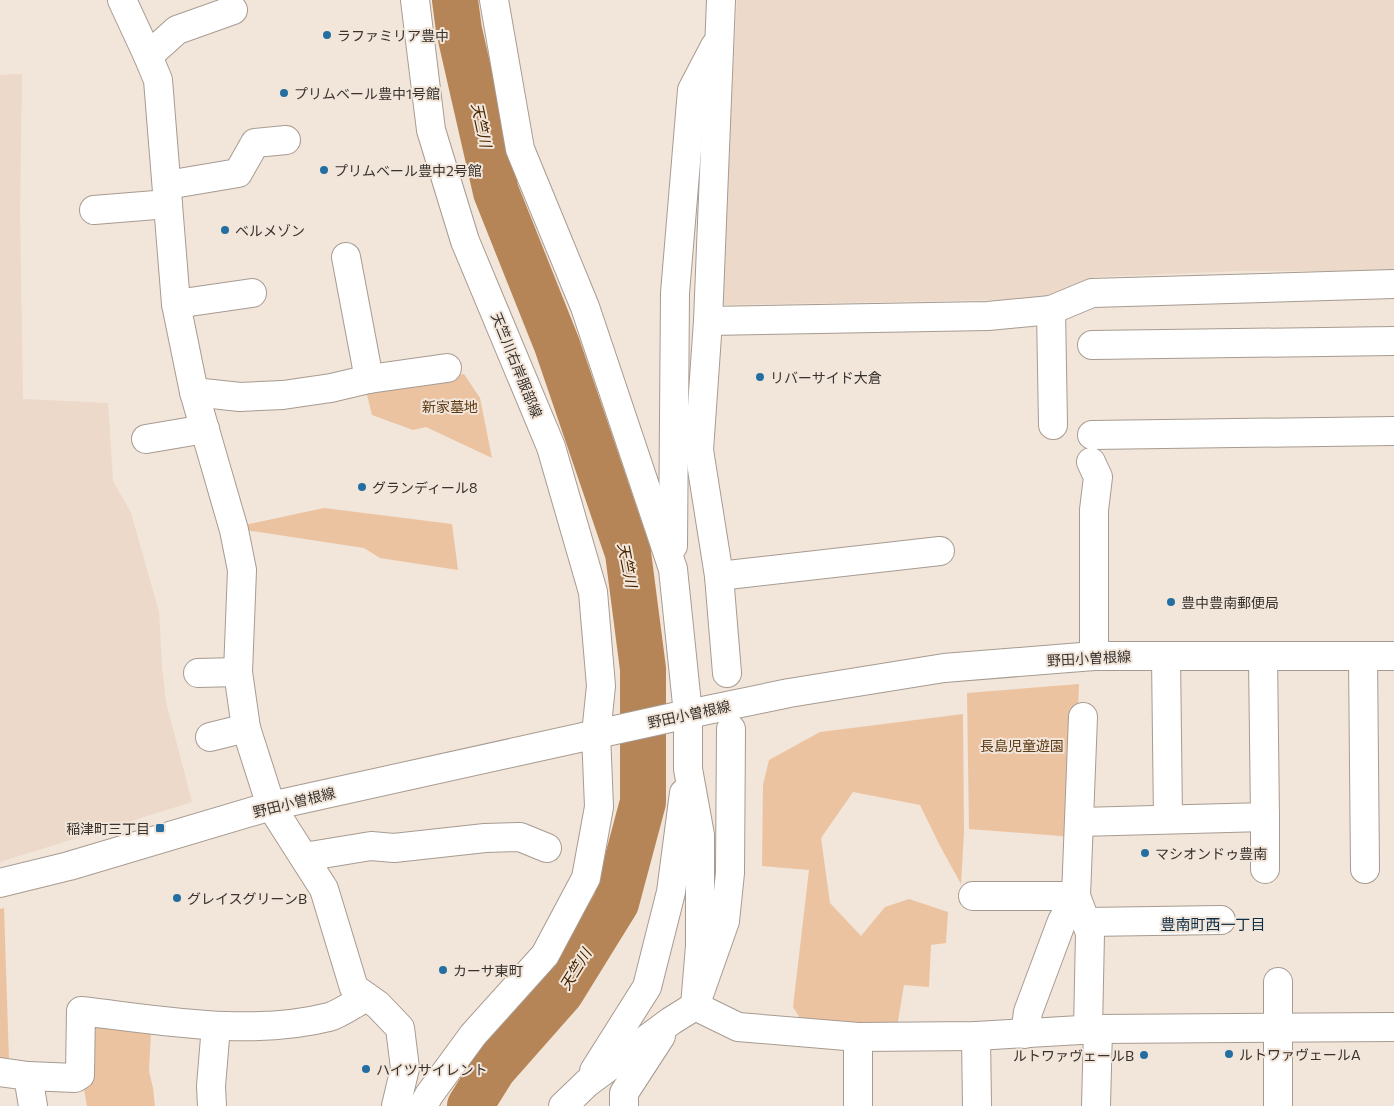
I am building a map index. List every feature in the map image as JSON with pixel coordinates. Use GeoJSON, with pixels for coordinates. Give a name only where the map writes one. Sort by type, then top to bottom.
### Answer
{"type":"FeatureCollection","features":[{"type":"Feature","properties":{"kind":"street"},"geometry":{"type":"LineString","coordinates":[[122,0],[158,80],[176,304],[194,392],[234,530],[242,570],[238,672],[246,728],[271,806],[324,889],[354,988],[378,1005],[400,1028],[405,1068],[396,1106]]}},
{"type":"Feature","properties":{"kind":"street","name":"天竺川右岸服部線"},"geometry":{"type":"LineString","coordinates":[[414,0],[431,130],[465,240],[551,447],[593,592],[604,732],[599,807],[586,878],[545,955],[472,1035],[428,1095],[424,1106]]}},
{"type":"Feature","properties":{"kind":"street"},"geometry":{"type":"LineString","coordinates":[[494,0],[520,149],[585,307],[674,569]]}},
{"type":"Feature","properties":{"kind":"street"},"geometry":{"type":"LineString","coordinates":[[721,0],[708,321],[699,450],[718,576],[727,673]]}},
{"type":"Feature","properties":{"kind":"street"},"geometry":{"type":"LineString","coordinates":[[148,56],[177,30],[233,10]]}},
{"type":"Feature","properties":{"kind":"street"},"geometry":{"type":"LineString","coordinates":[[696,1006],[700,946],[700,834],[688,769],[681,715],[674,569],[674,293],[692,90],[718,38]]}},
{"type":"Feature","properties":{"kind":"street"},"geometry":{"type":"LineString","coordinates":[[94,210],[167,194],[238,173],[255,143],[286,140]]}},
{"type":"Feature","properties":{"kind":"street"},"geometry":{"type":"LineString","coordinates":[[346,257],[369,379]]}},
{"type":"Feature","properties":{"kind":"street"},"geometry":{"type":"LineString","coordinates":[[708,321],[988,316],[1050,310],[1092,293],[1394,284]]}},
{"type":"Feature","properties":{"kind":"street"},"geometry":{"type":"LineString","coordinates":[[176,304],[252,292]]}},
{"type":"Feature","properties":{"kind":"street"},"geometry":{"type":"LineString","coordinates":[[1050,310],[1053,426]]}},
{"type":"Feature","properties":{"kind":"street"},"geometry":{"type":"LineString","coordinates":[[1092,345],[1394,341]]}},
{"type":"Feature","properties":{"kind":"street"},"geometry":{"type":"LineString","coordinates":[[194,392],[240,397],[283,395],[331,388],[369,379],[447,368]]}},
{"type":"Feature","properties":{"kind":"street"},"geometry":{"type":"LineString","coordinates":[[146,439],[205,429]]}},
{"type":"Feature","properties":{"kind":"street"},"geometry":{"type":"LineString","coordinates":[[1092,435],[1394,431]]}},
{"type":"Feature","properties":{"kind":"street"},"geometry":{"type":"LineString","coordinates":[[1091,462],[1098,477],[1094,510],[1094,656]]}},
{"type":"Feature","properties":{"kind":"street"},"geometry":{"type":"LineString","coordinates":[[718,576],[857,572],[940,552]]}},
{"type":"Feature","properties":{"kind":"street","name":"野田小曽根線"},"geometry":{"type":"LineString","coordinates":[[0,883],[78,863],[271,806],[681,715],[789,694],[944,668],[1094,656],[1394,656]]}},
{"type":"Feature","properties":{"kind":"street"},"geometry":{"type":"LineString","coordinates":[[1166,656],[1168,820]]}},
{"type":"Feature","properties":{"kind":"street"},"geometry":{"type":"LineString","coordinates":[[1263,656],[1265,868]]}},
{"type":"Feature","properties":{"kind":"street"},"geometry":{"type":"LineString","coordinates":[[1363,656],[1365,868]]}},
{"type":"Feature","properties":{"kind":"street"},"geometry":{"type":"LineString","coordinates":[[198,673],[238,672]]}},
{"type":"Feature","properties":{"kind":"street"},"geometry":{"type":"LineString","coordinates":[[1083,717],[1076,896],[1088,928],[1096,1106]]}},
{"type":"Feature","properties":{"kind":"street"},"geometry":{"type":"LineString","coordinates":[[210,737],[246,728]]}},
{"type":"Feature","properties":{"kind":"street"},"geometry":{"type":"LineString","coordinates":[[563,1106],[587,1083],[671,1021],[696,1006],[725,921],[730,873],[731,729]]}},
{"type":"Feature","properties":{"kind":"street"},"geometry":{"type":"LineString","coordinates":[[587,1083],[647,987],[671,892],[688,769]]}},
{"type":"Feature","properties":{"kind":"street"},"geometry":{"type":"LineString","coordinates":[[1080,822],[1265,817]]}},
{"type":"Feature","properties":{"kind":"street"},"geometry":{"type":"LineString","coordinates":[[304,857],[371,846],[394,848],[485,838],[520,837],[547,848]]}},
{"type":"Feature","properties":{"kind":"street"},"geometry":{"type":"LineString","coordinates":[[974,896],[1076,896]]}},
{"type":"Feature","properties":{"kind":"street"},"geometry":{"type":"LineString","coordinates":[[1025,1034],[1028,1012],[1062,921],[1076,896]]}},
{"type":"Feature","properties":{"kind":"street"},"geometry":{"type":"LineString","coordinates":[[1088,928],[1221,920]]}},
{"type":"Feature","properties":{"kind":"street"},"geometry":{"type":"LineString","coordinates":[[1278,982],[1278,1106]]}},
{"type":"Feature","properties":{"kind":"street"},"geometry":{"type":"LineString","coordinates":[[0,1072],[28,1076],[75,1078],[80,1074],[81,1011],[216,1026],[285,1025],[331,1016],[366,997]]}},
{"type":"Feature","properties":{"kind":"street"},"geometry":{"type":"LineString","coordinates":[[696,1006],[738,1027],[858,1037],[976,1036],[1093,1030],[1394,1027]]}},
{"type":"Feature","properties":{"kind":"street"},"geometry":{"type":"LineString","coordinates":[[624,1106],[624,1093],[671,1021]]}},
{"type":"Feature","properties":{"kind":"street"},"geometry":{"type":"LineString","coordinates":[[212,1106],[211,1086],[216,1026]]}},
{"type":"Feature","properties":{"kind":"street"},"geometry":{"type":"LineString","coordinates":[[976,1036],[977,1106]]}},
{"type":"Feature","properties":{"kind":"street"},"geometry":{"type":"LineString","coordinates":[[858,1037],[858,1106]]}},
{"type":"Feature","properties":{"kind":"street"},"geometry":{"type":"LineString","coordinates":[[28,1076],[33,1106]]}},
{"type":"Feature","properties":{"kind":"shaded area"},"geometry":{"type":"Polygon","coordinates":[[[737,0],[1394,0],[1394,271],[1239,271],[1094,277],[1040,299],[723,305],[720,302],[737,0]]]}},
{"type":"Feature","properties":{"kind":"shaded area"},"geometry":{"type":"Polygon","coordinates":[[[22,74],[20,213],[23,399],[108,403],[113,481],[131,513],[159,612],[166,702],[192,802],[0,862],[0,75],[22,74]]]}},
{"type":"Feature","properties":{"kind":"green space","name":"新家墓地"},"geometry":{"type":"Polygon","coordinates":[[[464,374],[480,398],[492,458],[426,427],[413,430],[372,415],[365,387],[464,374]]]}},
{"type":"Feature","properties":{"kind":"green space"},"geometry":{"type":"Polygon","coordinates":[[[324,508],[452,524],[458,570],[380,558],[364,548],[245,530],[244,525],[324,508]]]}},
{"type":"Feature","properties":{"kind":"green space","name":"長島児童遊園"},"geometry":{"type":"Polygon","coordinates":[[[1079,684],[1073,837],[969,829],[967,693],[1079,684]]]}},
{"type":"Feature","properties":{"kind":"green space"},"geometry":{"type":"Polygon","coordinates":[[[963,714],[964,832],[961,884],[920,805],[853,792],[821,838],[830,903],[861,936],[885,907],[909,899],[948,912],[946,943],[931,945],[929,987],[904,985],[897,1027],[802,1021],[793,1007],[809,870],[762,866],[763,785],[769,760],[820,732],[963,714]]]}},
{"type":"Feature","properties":{"kind":"green space"},"geometry":{"type":"Polygon","coordinates":[[[4,908],[9,1061],[0,1061],[0,909],[4,908]]]}},
{"type":"Feature","properties":{"kind":"green space"},"geometry":{"type":"Polygon","coordinates":[[[86,1025],[151,1032],[149,1071],[155,1106],[87,1106],[83,1084],[86,1025]]]}},
{"type":"Feature","properties":{"kind":"waterway","name":"天竺川"},"geometry":{"type":"LineString","coordinates":[[455,0],[459,30],[496,192],[557,345],[628,553],[643,669],[643,802],[616,903],[561,992],[493,1069],[470,1106]]}},
{"type":"Feature","properties":{"kind":"place","name":"ラファミリア豊中"},"geometry":{"type":"Point","coordinates":[327,35]}},
{"type":"Feature","properties":{"kind":"place","name":"プリムベール豊中1号館"},"geometry":{"type":"Point","coordinates":[284,93]}},
{"type":"Feature","properties":{"kind":"place","name":"プリムベール豊中2号館"},"geometry":{"type":"Point","coordinates":[324,170]}},
{"type":"Feature","properties":{"kind":"place","name":"ベルメゾン"},"geometry":{"type":"Point","coordinates":[225,230]}},
{"type":"Feature","properties":{"kind":"place","name":"リバーサイド大倉"},"geometry":{"type":"Point","coordinates":[760,377]}},
{"type":"Feature","properties":{"kind":"place","name":"グランディール8"},"geometry":{"type":"Point","coordinates":[362,487]}},
{"type":"Feature","properties":{"kind":"place","name":"豊中豊南郵便局"},"geometry":{"type":"Point","coordinates":[1171,602]}},
{"type":"Feature","properties":{"kind":"place","name":"稲津町三丁目"},"geometry":{"type":"Point","coordinates":[160,828]}},
{"type":"Feature","properties":{"kind":"place","name":"マシオンドゥ豊南"},"geometry":{"type":"Point","coordinates":[1145,853]}},
{"type":"Feature","properties":{"kind":"place","name":"グレイスグリーンB"},"geometry":{"type":"Point","coordinates":[177,898]}},
{"type":"Feature","properties":{"kind":"place","name":"カーサ東町"},"geometry":{"type":"Point","coordinates":[443,970]}},
{"type":"Feature","properties":{"kind":"place","name":"ルトワァヴェールA"},"geometry":{"type":"Point","coordinates":[1229,1054]}},
{"type":"Feature","properties":{"kind":"place","name":"ルトワァヴェールB"},"geometry":{"type":"Point","coordinates":[1144,1055]}},
{"type":"Feature","properties":{"kind":"place","name":"ハイツサイレント"},"geometry":{"type":"Point","coordinates":[366,1069]}},
{"type":"Feature","properties":{"kind":"district","name":"豊南町西一丁目"},"geometry":{"type":"Point","coordinates":[1213,924]}}]}
